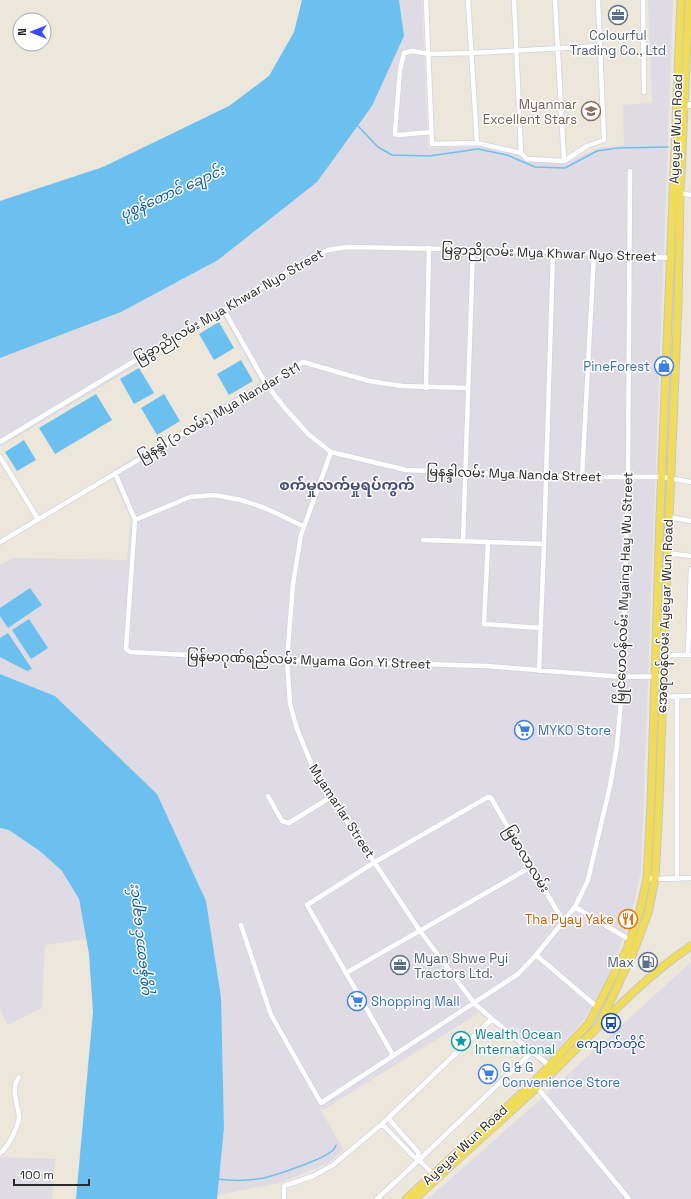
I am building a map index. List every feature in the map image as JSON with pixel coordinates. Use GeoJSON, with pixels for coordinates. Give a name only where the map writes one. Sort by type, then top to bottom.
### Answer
{"type":"FeatureCollection","features":[{"type":"Feature","properties":{"kind":"main road","name":"Ayeyar Wun Road"},"geometry":{"type":"LineString","coordinates":[[681,0],[684,106]]}},
{"type":"Feature","properties":{"kind":"main road","name":"Ayeyar Wun Road"},"geometry":{"type":"LineString","coordinates":[[675,258],[676,193],[684,106],[689,0]]}},
{"type":"Feature","properties":{"kind":"main road","name":"အေရာဝန်လမ်း Ayeyar Wun Road"},"geometry":{"type":"LineString","coordinates":[[620,964],[640,910],[648,878],[662,477],[675,258]]}},
{"type":"Feature","properties":{"kind":"main road","name":"အေရာဝန်လမ်း Ayeyar Wun Road"},"geometry":{"type":"LineString","coordinates":[[626,969],[648,913],[655,879],[678,304],[675,258]]}},
{"type":"Feature","properties":{"kind":"main road"},"geometry":{"type":"LineString","coordinates":[[589,1024],[597,1029],[646,981],[691,946]]}},
{"type":"Feature","properties":{"kind":"main road","name":"Ayeyar Wun Road"},"geometry":{"type":"LineString","coordinates":[[436,1176],[536,1087],[589,1024],[620,964]]}},
{"type":"Feature","properties":{"kind":"main road","name":"Ayeyar Wun Road"},"geometry":{"type":"LineString","coordinates":[[413,1197],[552,1068],[597,1029],[626,969]]}},
{"type":"Feature","properties":{"kind":"street"},"geometry":{"type":"LineString","coordinates":[[426,0],[432,144],[477,143],[522,153],[527,158],[564,160],[587,146],[604,140],[598,0]]}},
{"type":"Feature","properties":{"kind":"street"},"geometry":{"type":"LineString","coordinates":[[468,0],[477,143]]}},
{"type":"Feature","properties":{"kind":"street"},"geometry":{"type":"LineString","coordinates":[[514,0],[522,153]]}},
{"type":"Feature","properties":{"kind":"street"},"geometry":{"type":"LineString","coordinates":[[555,0],[564,160]]}},
{"type":"Feature","properties":{"kind":"street"},"geometry":{"type":"LineString","coordinates":[[643,0],[644,92]]}},
{"type":"Feature","properties":{"kind":"street"},"geometry":{"type":"LineString","coordinates":[[431,132],[396,134],[400,70],[404,53],[412,51],[429,54],[471,53],[600,46]]}},
{"type":"Feature","properties":{"kind":"street","name":"မြိုင်ဟေဝန်လမ်း Myaing Hay Wu Street"},"geometry":{"type":"LineString","coordinates":[[241,925],[271,1015],[321,1103],[518,974],[564,921],[574,907],[588,880],[610,786],[617,746],[623,677],[628,478],[630,171]]}},
{"type":"Feature","properties":{"kind":"street"},"geometry":{"type":"LineString","coordinates":[[676,193],[691,195]]}},
{"type":"Feature","properties":{"kind":"street","name":"မြခွာညိုလမ်း Mya Khwar Nyo Street"},"geometry":{"type":"LineString","coordinates":[[0,442],[161,345],[224,310],[308,259],[328,250],[348,247],[430,248],[675,258]]}},
{"type":"Feature","properties":{"kind":"street"},"geometry":{"type":"LineString","coordinates":[[426,388],[430,248]]}},
{"type":"Feature","properties":{"kind":"street"},"geometry":{"type":"LineString","coordinates":[[463,541],[467,388],[473,249]]}},
{"type":"Feature","properties":{"kind":"street"},"geometry":{"type":"LineString","coordinates":[[539,671],[547,475],[553,252]]}},
{"type":"Feature","properties":{"kind":"street"},"geometry":{"type":"LineString","coordinates":[[582,477],[594,254]]}},
{"type":"Feature","properties":{"kind":"street","name":"မြနန္ဒါလမ်း Mya Nanda Street"},"geometry":{"type":"LineString","coordinates":[[224,310],[266,384],[284,408],[308,434],[331,452],[406,470],[582,477],[662,477],[691,482]]}},
{"type":"Feature","properties":{"kind":"street","name":"မြနန္ဒါ (၁ လမ်း) Mya Nandar St1"},"geometry":{"type":"LineString","coordinates":[[0,542],[303,362],[369,381],[426,388],[467,388]]}},
{"type":"Feature","properties":{"kind":"street","name":"Myamarlar Street"},"geometry":{"type":"LineString","coordinates":[[331,452],[303,526],[293,584],[287,660],[290,704],[297,729],[313,768],[331,797],[420,930],[474,1002],[492,1019],[552,1068]]}},
{"type":"Feature","properties":{"kind":"street"},"geometry":{"type":"LineString","coordinates":[[0,457],[38,519]]}},
{"type":"Feature","properties":{"kind":"street"},"geometry":{"type":"LineString","coordinates":[[115,473],[135,520],[190,497],[214,495],[241,500],[265,508],[303,526]]}},
{"type":"Feature","properties":{"kind":"street"},"geometry":{"type":"LineString","coordinates":[[669,517],[691,521]]}},
{"type":"Feature","properties":{"kind":"street","name":"မြန်မာဂုဏ်ရည်လမ်း Myama Gon Yi Street"},"geometry":{"type":"LineString","coordinates":[[135,520],[126,648],[130,652],[287,660],[487,666],[623,677],[663,676]]}},
{"type":"Feature","properties":{"kind":"street"},"geometry":{"type":"LineString","coordinates":[[423,540],[544,544]]}},
{"type":"Feature","properties":{"kind":"street"},"geometry":{"type":"LineString","coordinates":[[488,542],[484,624],[541,628]]}},
{"type":"Feature","properties":{"kind":"street"},"geometry":{"type":"LineString","coordinates":[[668,553],[691,556]]}},
{"type":"Feature","properties":{"kind":"street"},"geometry":{"type":"LineString","coordinates":[[664,655],[690,655],[691,569]]}},
{"type":"Feature","properties":{"kind":"street"},"geometry":{"type":"LineString","coordinates":[[654,697],[691,696]]}},
{"type":"Feature","properties":{"kind":"street"},"geometry":{"type":"LineString","coordinates":[[677,697],[677,879]]}},
{"type":"Feature","properties":{"kind":"street"},"geometry":{"type":"LineString","coordinates":[[268,796],[282,821],[289,823],[331,797]]}},
{"type":"Feature","properties":{"kind":"street","name":"မြမာလာလမ်း"},"geometry":{"type":"LineString","coordinates":[[375,862],[490,797],[564,921]]}},
{"type":"Feature","properties":{"kind":"street"},"geometry":{"type":"LineString","coordinates":[[375,862],[308,905],[393,1055]]}},
{"type":"Feature","properties":{"kind":"street"},"geometry":{"type":"LineString","coordinates":[[346,973],[531,866]]}},
{"type":"Feature","properties":{"kind":"street"},"geometry":{"type":"LineString","coordinates":[[648,878],[691,878]]}},
{"type":"Feature","properties":{"kind":"street"},"geometry":{"type":"LineString","coordinates":[[574,907],[630,940]]}},
{"type":"Feature","properties":{"kind":"street"},"geometry":{"type":"LineString","coordinates":[[536,955],[598,1007]]}},
{"type":"Feature","properties":{"kind":"street"},"geometry":{"type":"LineString","coordinates":[[284,1199],[284,1186],[313,1176],[333,1165],[382,1124],[492,1019]]}},
{"type":"Feature","properties":{"kind":"street"},"geometry":{"type":"LineString","coordinates":[[377,1199],[532,1052]]}},
{"type":"Feature","properties":{"kind":"street"},"geometry":{"type":"LineString","coordinates":[[2,1152],[10,1142],[19,1120],[14,1085],[19,1077]]}},
{"type":"Feature","properties":{"kind":"street"},"geometry":{"type":"LineString","coordinates":[[536,1087],[628,1199]]}},
{"type":"Feature","properties":{"kind":"street"},"geometry":{"type":"LineString","coordinates":[[388,1118],[418,1152],[419,1160]]}},
{"type":"Feature","properties":{"kind":"street"},"geometry":{"type":"LineString","coordinates":[[382,1124],[413,1156],[436,1176]]}},
{"type":"Feature","properties":{"kind":"shaded area"},"geometry":{"type":"Polygon","coordinates":[[[399,0],[422,0],[428,148],[479,146],[516,154],[526,161],[564,164],[598,148],[624,145],[623,105],[652,103],[648,0],[673,0],[641,870],[631,916],[614,964],[585,1018],[544,1066],[479,1013],[321,1111],[344,1150],[328,1163],[280,1183],[217,1195],[224,1128],[221,997],[206,901],[55,696],[0,674],[0,565],[13,558],[127,560],[131,520],[110,472],[260,382],[222,315],[0,447],[0,358],[121,312],[317,182],[372,106],[404,36],[399,0]]]}},
{"type":"Feature","properties":{"kind":"shaded area"},"geometry":{"type":"Polygon","coordinates":[[[0,828],[9,830],[41,852],[62,871],[79,899],[86,939],[45,945],[42,1008],[8,1025],[0,1009],[0,828]]]}},
{"type":"Feature","properties":{"kind":"shaded area"},"geometry":{"type":"Polygon","coordinates":[[[691,962],[691,1199],[428,1199],[542,1098],[691,962]]]}},
{"type":"Feature","properties":{"kind":"shaded area"},"geometry":{"type":"Polygon","coordinates":[[[0,1157],[55,1159],[52,1199],[0,1199],[0,1157]]]}},
{"type":"Feature","properties":{"kind":"water","name":"ပုစွန်တောင် ချောင်း"},"geometry":{"type":"Polygon","coordinates":[[[302,0],[399,0],[404,36],[372,106],[317,182],[218,260],[121,312],[0,358],[0,201],[103,167],[229,106],[269,76],[294,32],[302,0]]]}},
{"type":"Feature","properties":{"kind":"water"},"geometry":{"type":"Polygon","coordinates":[[[219,322],[234,348],[214,360],[199,334],[219,322]]]}},
{"type":"Feature","properties":{"kind":"water"},"geometry":{"type":"Polygon","coordinates":[[[241,360],[253,381],[229,395],[217,374],[241,360]]]}},
{"type":"Feature","properties":{"kind":"water"},"geometry":{"type":"Polygon","coordinates":[[[139,368],[154,393],[134,404],[120,379],[139,368]]]}},
{"type":"Feature","properties":{"kind":"water"},"geometry":{"type":"Polygon","coordinates":[[[96,394],[112,420],[55,454],[39,428],[96,394]]]}},
{"type":"Feature","properties":{"kind":"water"},"geometry":{"type":"Polygon","coordinates":[[[164,394],[180,421],[157,435],[141,408],[164,394]]]}},
{"type":"Feature","properties":{"kind":"water"},"geometry":{"type":"Polygon","coordinates":[[[24,440],[36,460],[17,471],[5,452],[24,440]]]}},
{"type":"Feature","properties":{"kind":"water"},"geometry":{"type":"Polygon","coordinates":[[[30,588],[42,605],[8,628],[0,616],[0,608],[30,588]]]}},
{"type":"Feature","properties":{"kind":"water"},"geometry":{"type":"Polygon","coordinates":[[[29,619],[48,648],[31,659],[12,630],[29,619]]]}},
{"type":"Feature","properties":{"kind":"water"},"geometry":{"type":"Polygon","coordinates":[[[8,633],[32,669],[27,671],[0,657],[0,638],[8,633]]]}},
{"type":"Feature","properties":{"kind":"water","name":"ပုစွန်တောင် ချောင်း"},"geometry":{"type":"Polygon","coordinates":[[[0,674],[55,696],[157,794],[206,901],[221,997],[224,1128],[217,1199],[76,1199],[93,1012],[89,954],[79,899],[62,871],[41,852],[9,830],[0,828],[0,674]]]}},
{"type":"Feature","properties":{"kind":"waterway"},"geometry":{"type":"LineString","coordinates":[[356,124],[378,147],[392,155],[429,156],[478,149],[507,155],[535,167],[565,168],[597,151],[618,148],[668,147]]}},
{"type":"Feature","properties":{"kind":"waterway"},"geometry":{"type":"LineString","coordinates":[[217,1179],[246,1180],[264,1178],[321,1158],[334,1150],[336,1145]]}},
{"type":"Feature","properties":{"kind":"place","name":"Colourful Trading Co., Ltd"},"geometry":{"type":"Point","coordinates":[618,15]}},
{"type":"Feature","properties":{"kind":"place","name":"Myanmar Excellent Stars"},"geometry":{"type":"Point","coordinates":[591,111]}},
{"type":"Feature","properties":{"kind":"place","name":"PineForest"},"geometry":{"type":"Point","coordinates":[664,366]}},
{"type":"Feature","properties":{"kind":"place","name":"MYKO Store"},"geometry":{"type":"Point","coordinates":[524,730]}},
{"type":"Feature","properties":{"kind":"place","name":"Tha Pyay Yake"},"geometry":{"type":"Point","coordinates":[628,919]}},
{"type":"Feature","properties":{"kind":"place","name":"Max"},"geometry":{"type":"Point","coordinates":[648,962]}},
{"type":"Feature","properties":{"kind":"place","name":"Myan Shwe Pyi Tractors Ltd."},"geometry":{"type":"Point","coordinates":[400,965]}},
{"type":"Feature","properties":{"kind":"place","name":"Shopping Mall"},"geometry":{"type":"Point","coordinates":[357,1001]}},
{"type":"Feature","properties":{"kind":"place","name":"ကျောက်တိုင်"},"geometry":{"type":"Point","coordinates":[611,1023]}},
{"type":"Feature","properties":{"kind":"place","name":"Wealth Ocean International"},"geometry":{"type":"Point","coordinates":[461,1041]}},
{"type":"Feature","properties":{"kind":"place","name":"G & G Convenience Store"},"geometry":{"type":"Point","coordinates":[488,1074]}},
{"type":"Feature","properties":{"kind":"district","name":"စက်မှုလက်မှုရပ်ကွက်"},"geometry":{"type":"Point","coordinates":[347,484]}}]}
